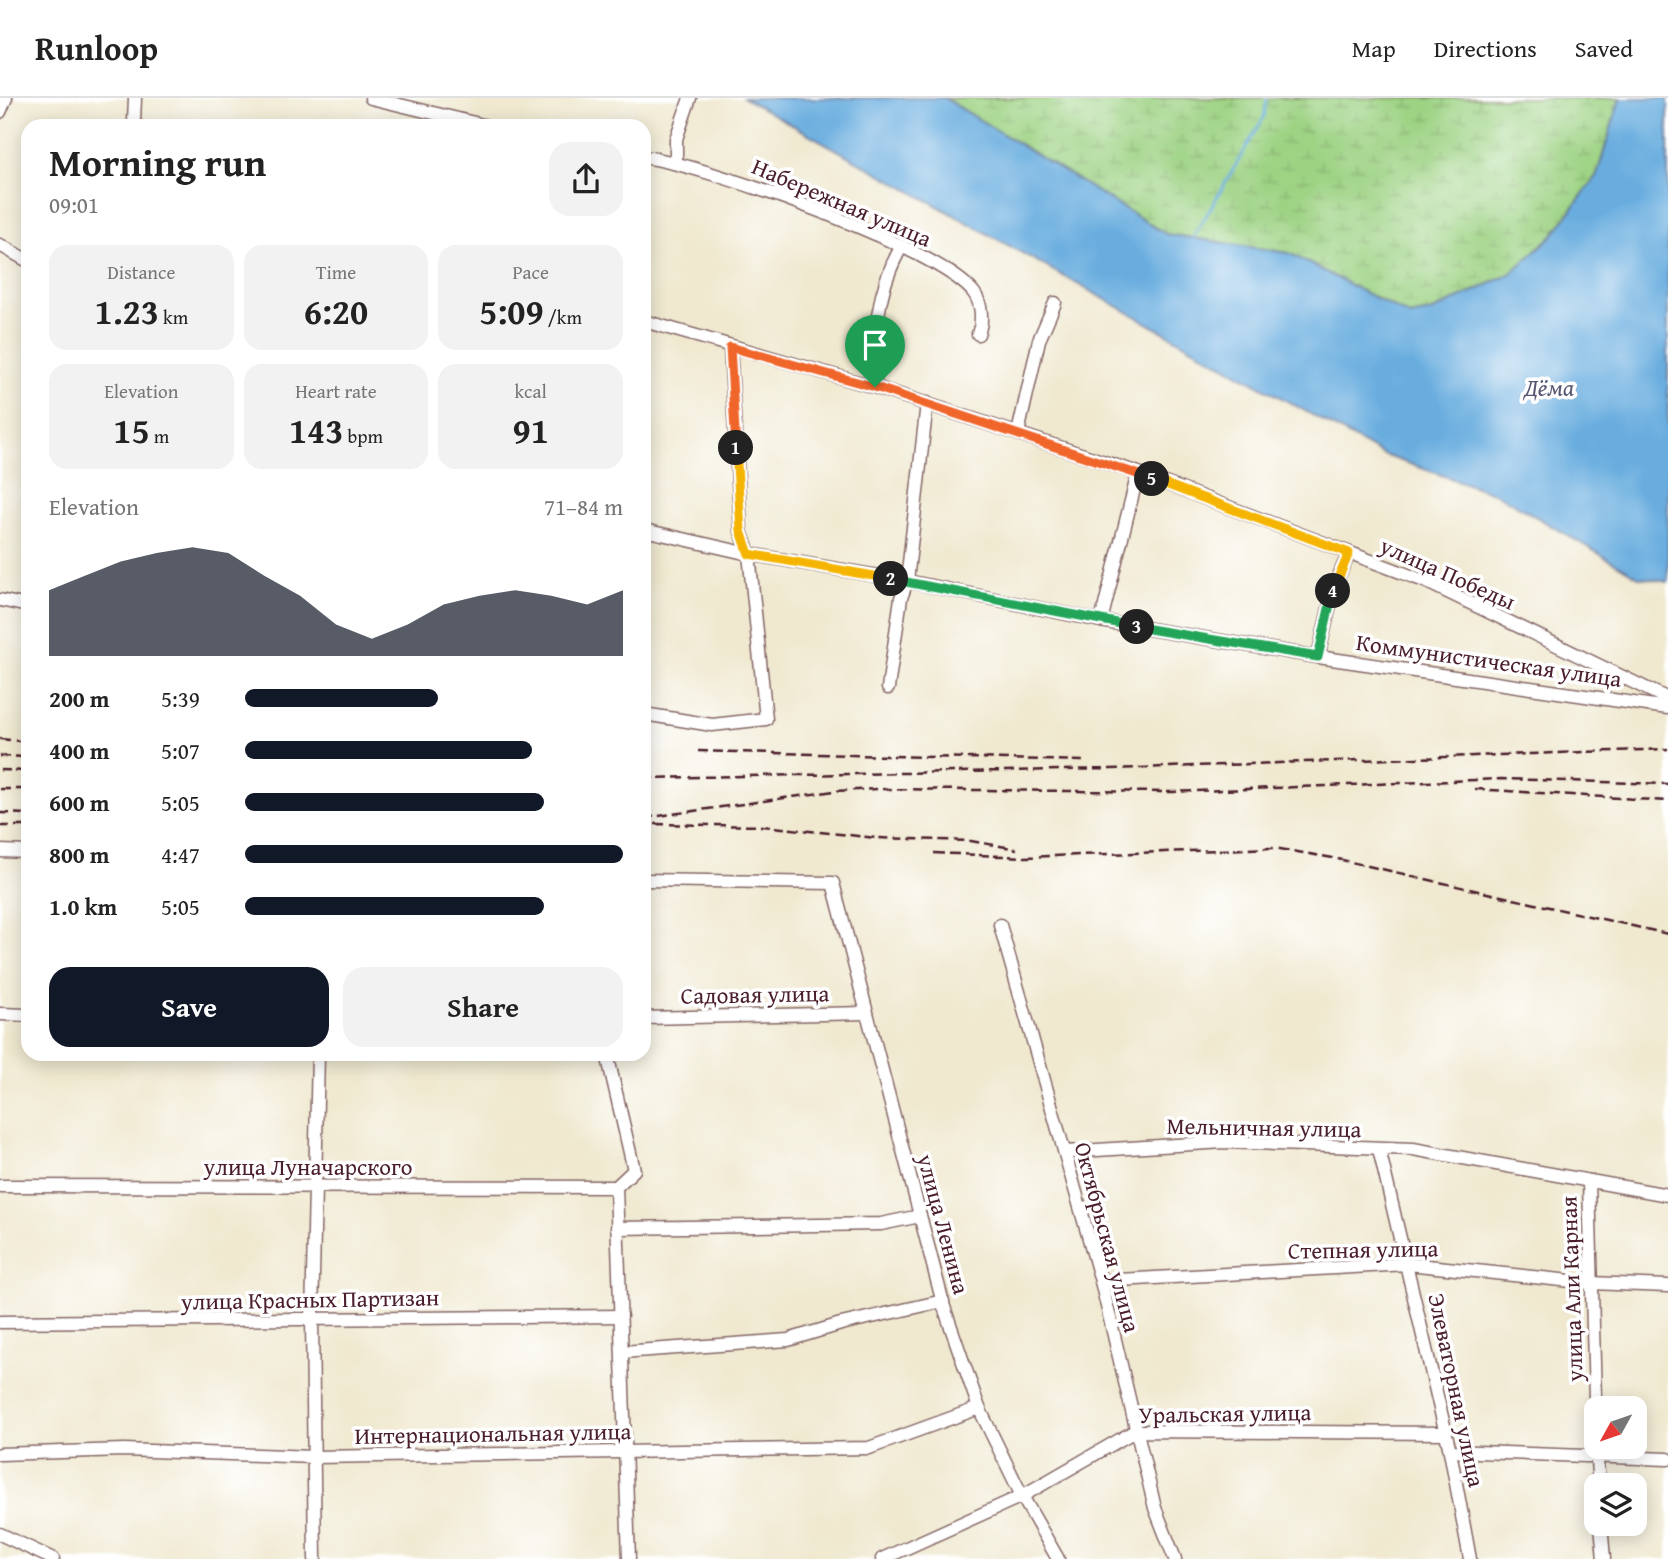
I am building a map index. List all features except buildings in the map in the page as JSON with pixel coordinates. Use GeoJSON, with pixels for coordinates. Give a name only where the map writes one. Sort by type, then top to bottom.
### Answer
{"type":"FeatureCollection","features":[{"type":"Feature","properties":{"kind":"street"},"geometry":{"type":"LineString","coordinates":[[0,112],[6,98]]}},
{"type":"Feature","properties":{"kind":"street"},"geometry":{"type":"LineString","coordinates":[[134,119],[135,98]]}},
{"type":"Feature","properties":{"kind":"street"},"geometry":{"type":"LineString","coordinates":[[371,98],[450,119]]}},
{"type":"Feature","properties":{"kind":"street"},"geometry":{"type":"LineString","coordinates":[[676,161],[676,139],[690,98]]}},
{"type":"Feature","properties":{"kind":"street","name":"Набережная улица"},"geometry":{"type":"LineString","coordinates":[[651,157],[676,161],[741,183],[902,246],[968,286],[980,304],[978,334]]}},
{"type":"Feature","properties":{"kind":"street"},"geometry":{"type":"LineString","coordinates":[[0,245],[21,257]]}},
{"type":"Feature","properties":{"kind":"street"},"geometry":{"type":"LineString","coordinates":[[875,387],[874,340],[881,293],[889,267],[902,246]]}},
{"type":"Feature","properties":{"kind":"street"},"geometry":{"type":"LineString","coordinates":[[1018,433],[1039,340],[1055,303]]}},
{"type":"Feature","properties":{"kind":"street","name":"улица Победы"},"geometry":{"type":"LineString","coordinates":[[651,323],[927,403],[1138,473],[1427,582],[1668,699]]}},
{"type":"Feature","properties":{"kind":"street"},"geometry":{"type":"LineString","coordinates":[[651,714],[712,725],[766,719],[749,554],[741,531],[730,347]]}},
{"type":"Feature","properties":{"kind":"street"},"geometry":{"type":"LineString","coordinates":[[888,688],[901,598],[907,581],[927,403]]}},
{"type":"Feature","properties":{"kind":"street"},"geometry":{"type":"LineString","coordinates":[[1101,621],[1138,473]]}},
{"type":"Feature","properties":{"kind":"street","name":"Коммунистическая улица"},"geometry":{"type":"LineString","coordinates":[[651,532],[749,554],[907,581],[1101,621],[1318,657],[1668,708]]}},
{"type":"Feature","properties":{"kind":"street"},"geometry":{"type":"LineString","coordinates":[[1318,657],[1334,587],[1349,553]]}},
{"type":"Feature","properties":{"kind":"street"},"geometry":{"type":"LineString","coordinates":[[0,600],[21,604]]}},
{"type":"Feature","properties":{"kind":"street"},"geometry":{"type":"LineString","coordinates":[[1632,702],[1639,693],[1637,685]]}},
{"type":"Feature","properties":{"kind":"street"},"geometry":{"type":"LineString","coordinates":[[0,851],[21,852]]}},
{"type":"Feature","properties":{"kind":"street","name":"улица Ленина"},"geometry":{"type":"LineString","coordinates":[[651,880],[833,883],[943,1301],[979,1408],[1022,1496],[1058,1559]]}},
{"type":"Feature","properties":{"kind":"street","name":"Октябрьская улица"},"geometry":{"type":"LineString","coordinates":[[1000,925],[1101,1281],[1155,1508],[1175,1559]]}},
{"type":"Feature","properties":{"kind":"street","name":"Садовая улица"},"geometry":{"type":"LineString","coordinates":[[651,1018],[867,1013]]}},
{"type":"Feature","properties":{"kind":"street"},"geometry":{"type":"LineString","coordinates":[[0,1014],[21,1015]]}},
{"type":"Feature","properties":{"kind":"street"},"geometry":{"type":"LineString","coordinates":[[315,1559],[312,1320],[318,1061]]}},
{"type":"Feature","properties":{"kind":"street"},"geometry":{"type":"LineString","coordinates":[[609,1061],[634,1170],[616,1187],[629,1559]]}},
{"type":"Feature","properties":{"kind":"street","name":"Мельничная улица"},"geometry":{"type":"LineString","coordinates":[[1065,1152],[1224,1142],[1379,1149]]}},
{"type":"Feature","properties":{"kind":"street"},"geometry":{"type":"LineString","coordinates":[[1379,1149],[1413,1149],[1668,1195]]}},
{"type":"Feature","properties":{"kind":"street","name":"Элеваторная улица"},"geometry":{"type":"LineString","coordinates":[[1379,1149],[1450,1451],[1470,1559]]}},
{"type":"Feature","properties":{"kind":"street","name":"улица Али Карная"},"geometry":{"type":"LineString","coordinates":[[1589,1182],[1595,1396]]}},
{"type":"Feature","properties":{"kind":"street","name":"улица Луначарского"},"geometry":{"type":"LineString","coordinates":[[0,1186],[616,1187]]}},
{"type":"Feature","properties":{"kind":"street"},"geometry":{"type":"LineString","coordinates":[[617,1228],[881,1224],[920,1216]]}},
{"type":"Feature","properties":{"kind":"street","name":"Степная улица"},"geometry":{"type":"LineString","coordinates":[[1101,1281],[1408,1264],[1591,1283],[1668,1286]]}},
{"type":"Feature","properties":{"kind":"street"},"geometry":{"type":"LineString","coordinates":[[622,1352],[788,1340],[841,1324],[943,1301]]}},
{"type":"Feature","properties":{"kind":"street","name":"улица Красных Партизан"},"geometry":{"type":"LineString","coordinates":[[0,1322],[621,1316]]}},
{"type":"Feature","properties":{"kind":"street","name":"Интернациональная улица"},"geometry":{"type":"LineString","coordinates":[[0,1454],[124,1450],[314,1457],[869,1448],[979,1408]]}},
{"type":"Feature","properties":{"kind":"street","name":"Уральская улица"},"geometry":{"type":"LineString","coordinates":[[882,1559],[1022,1496],[1135,1431],[1446,1433]]}},
{"type":"Feature","properties":{"kind":"street"},"geometry":{"type":"LineString","coordinates":[[1450,1451],[1584,1452]]}},
{"type":"Feature","properties":{"kind":"street"},"geometry":{"type":"LineString","coordinates":[[1647,1457],[1668,1459]]}},
{"type":"Feature","properties":{"kind":"street"},"geometry":{"type":"LineString","coordinates":[[1,1534],[53,1559]]}},
{"type":"Feature","properties":{"kind":"street"},"geometry":{"type":"LineString","coordinates":[[1602,1536],[1604,1559]]}},
{"type":"Feature","properties":{"kind":"green space"},"geometry":{"type":"Polygon","coordinates":[[[944,98],[1620,98],[1597,175],[1553,235],[1510,274],[1431,312],[1410,316],[1289,253],[1166,234],[944,98]]]}},
{"type":"Feature","properties":{"kind":"water","name":"Дёма"},"geometry":{"type":"Polygon","coordinates":[[[744,98],[944,98],[1166,234],[1289,253],[1410,316],[1431,312],[1510,274],[1553,235],[1597,175],[1620,98],[1668,98],[1668,582],[1639,577],[1499,495],[1384,455],[744,98]]]}},
{"type":"Feature","properties":{"kind":"waterway"},"geometry":{"type":"LineString","coordinates":[[1193,238],[1264,117],[1267,98]]}},
{"type":"Feature","properties":{"kind":"railway"},"geometry":{"type":"LineString","coordinates":[[0,739],[21,741]]}},
{"type":"Feature","properties":{"kind":"railway"},"geometry":{"type":"LineString","coordinates":[[651,778],[1111,769],[1668,749]]}},
{"type":"Feature","properties":{"kind":"railway"},"geometry":{"type":"LineString","coordinates":[[698,751],[1085,761]]}},
{"type":"Feature","properties":{"kind":"railway"},"geometry":{"type":"LineString","coordinates":[[0,756],[21,757]]}},
{"type":"Feature","properties":{"kind":"railway"},"geometry":{"type":"LineString","coordinates":[[0,770],[21,771]]}},
{"type":"Feature","properties":{"kind":"railway"},"geometry":{"type":"LineString","coordinates":[[651,817],[834,791],[878,789],[1172,792],[1501,779],[1668,784]]}},
{"type":"Feature","properties":{"kind":"railway"},"geometry":{"type":"LineString","coordinates":[[0,789],[21,789]]}},
{"type":"Feature","properties":{"kind":"railway"},"geometry":{"type":"LineString","coordinates":[[1475,789],[1668,801]]}},
{"type":"Feature","properties":{"kind":"railway"},"geometry":{"type":"LineString","coordinates":[[0,813],[21,814]]}},
{"type":"Feature","properties":{"kind":"railway"},"geometry":{"type":"LineString","coordinates":[[655,824],[763,826],[877,838],[971,841],[1017,849]]}},
{"type":"Feature","properties":{"kind":"railway"},"geometry":{"type":"LineString","coordinates":[[0,826],[21,826]]}},
{"type":"Feature","properties":{"kind":"railway"},"geometry":{"type":"LineString","coordinates":[[934,853],[1024,857],[1274,848],[1333,858],[1668,934]]}},
{"type":"Feature","properties":{"kind":"route"},"geometry":{"type":"LineString","coordinates":[[730,347],[875,387],[1138,473],[1349,553],[1334,587],[1318,657],[1101,621],[907,581],[749,554],[741,531],[730,347]]}}]}
